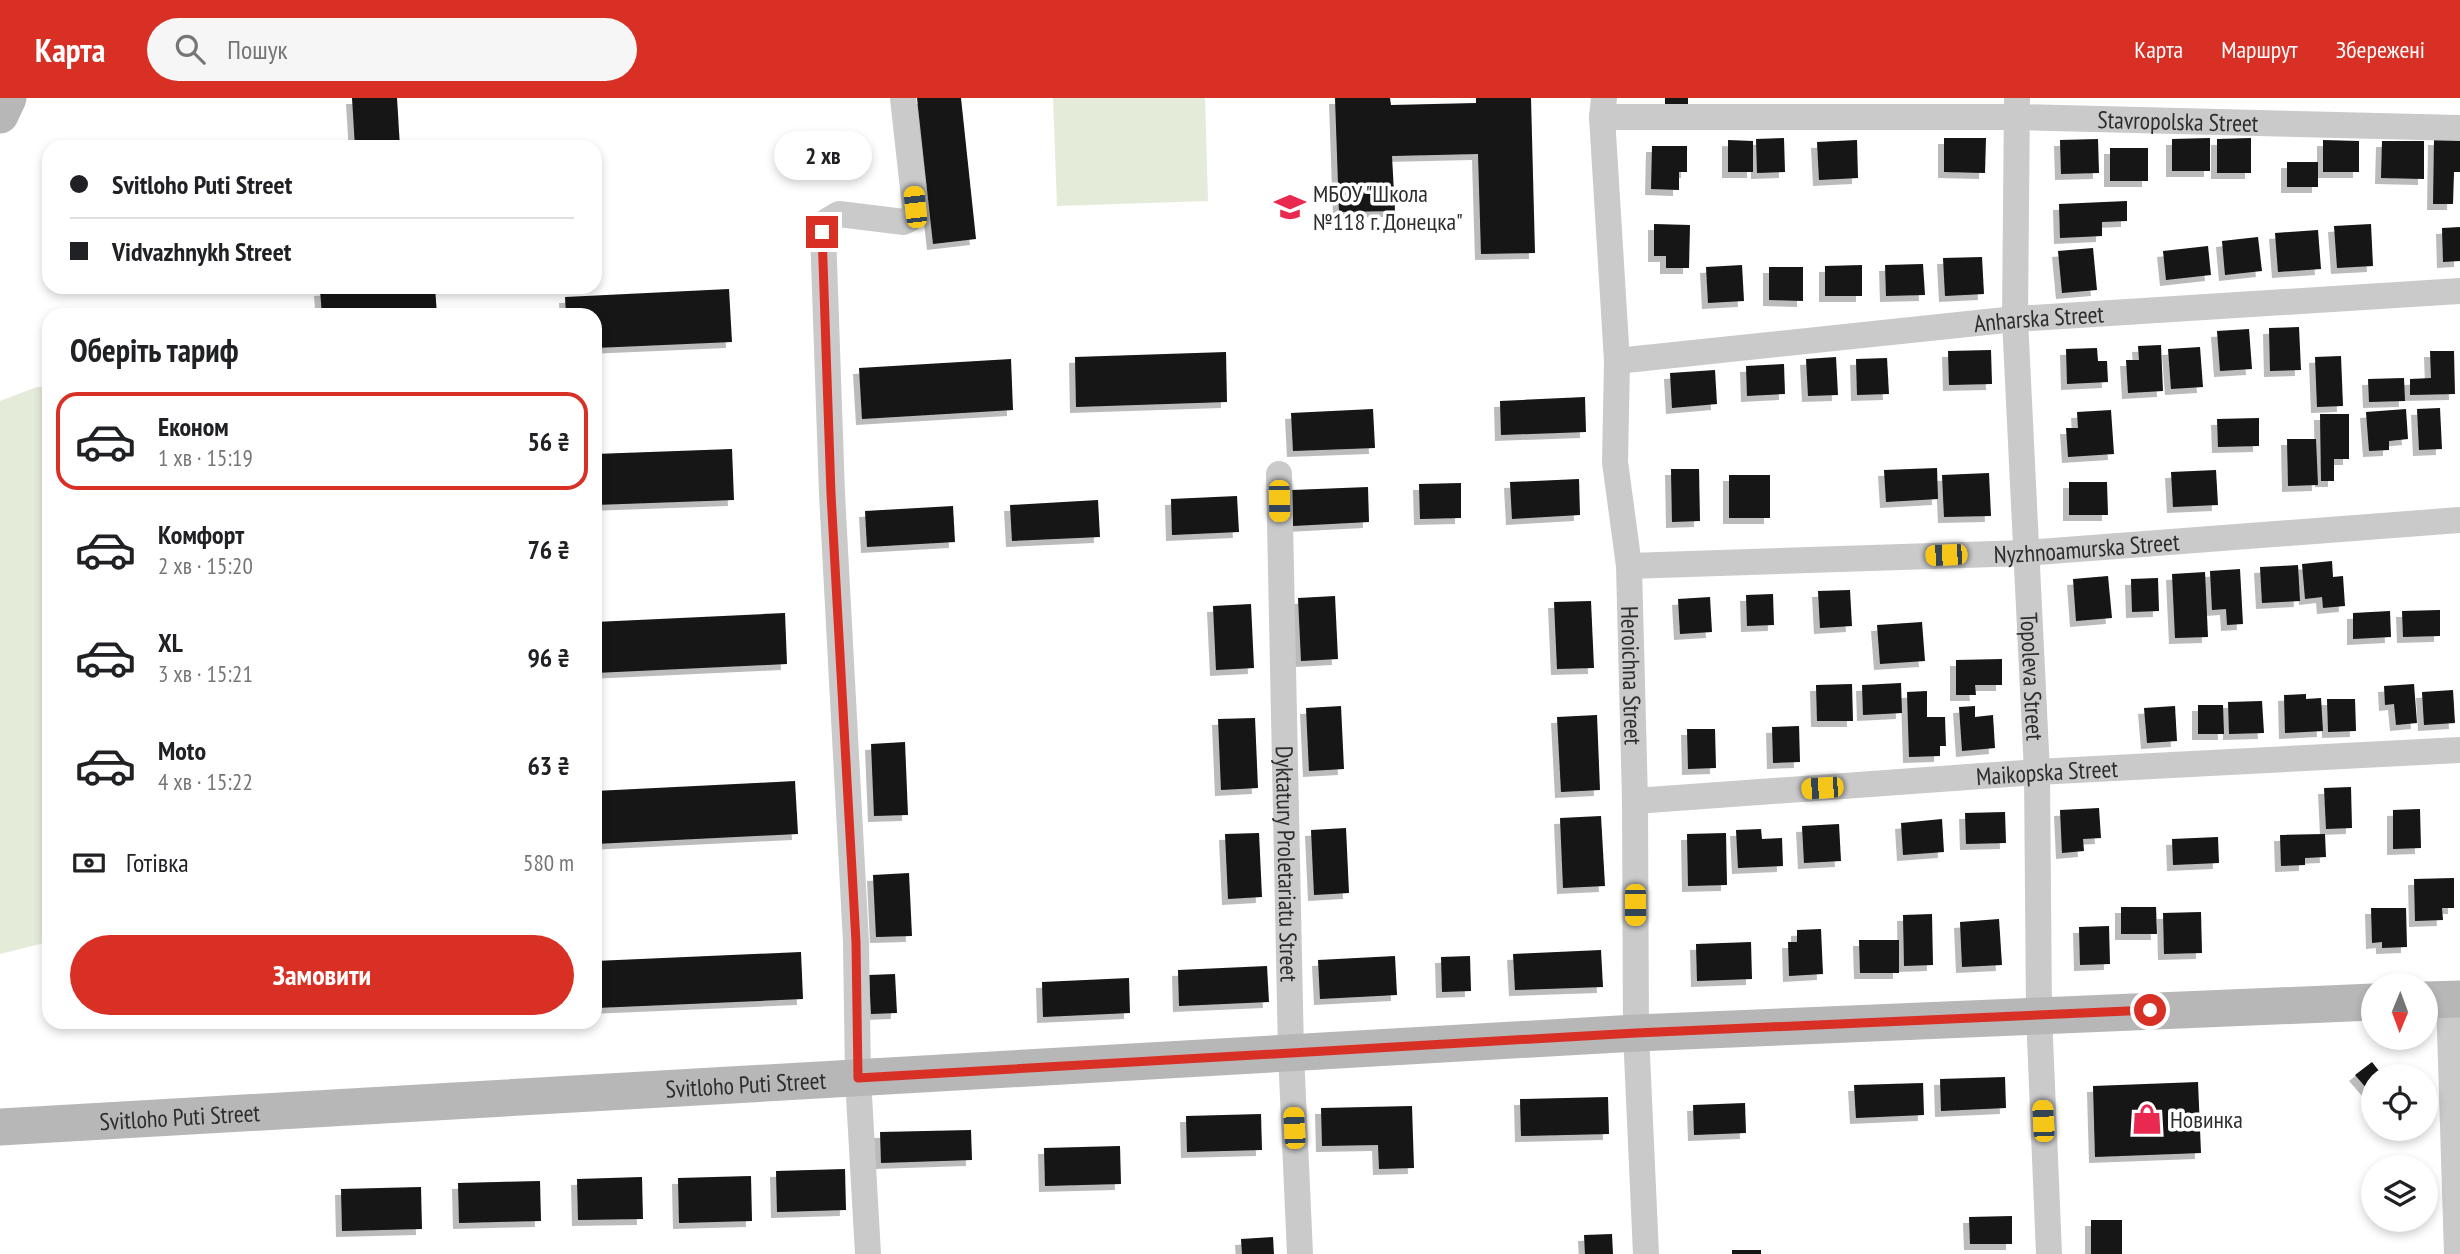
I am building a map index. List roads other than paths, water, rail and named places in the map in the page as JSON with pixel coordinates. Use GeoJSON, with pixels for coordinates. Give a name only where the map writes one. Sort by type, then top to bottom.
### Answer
{"type":"FeatureCollection","features":[{"type":"Feature","properties":{"kind":"main road"},"geometry":{"type":"LineString","coordinates":[[0,115],[8,98]]}},
{"type":"Feature","properties":{"kind":"main road","name":"Svitloho Puti Street"},"geometry":{"type":"LineString","coordinates":[[0,1127],[1636,1033],[2361,1002]]}},
{"type":"Feature","properties":{"kind":"street"},"geometry":{"type":"LineString","coordinates":[[868,1254],[858,1078],[856,942],[831,494],[822,232],[827,221],[839,214],[904,222],[913,217],[915,207],[903,98]]}},
{"type":"Feature","properties":{"kind":"street","name":"Stavropolska Street"},"geometry":{"type":"LineString","coordinates":[[1603,107],[2017,107],[2460,128]]}},
{"type":"Feature","properties":{"kind":"street","name":"Heroichna Street"},"geometry":{"type":"LineString","coordinates":[[1603,107],[1617,362],[1615,462],[1629,566],[1635,802],[1636,1033],[1646,1254]]}},
{"type":"Feature","properties":{"kind":"street","name":"Topoleva Street"},"geometry":{"type":"LineString","coordinates":[[2017,107],[2015,319],[2037,772],[2039,1014],[2049,1254]]}},
{"type":"Feature","properties":{"kind":"street","name":"Anharska Street"},"geometry":{"type":"LineString","coordinates":[[1617,362],[2015,319],[2460,291]]}},
{"type":"Feature","properties":{"kind":"street","name":"Dyktatury Proletariatu Street"},"geometry":{"type":"LineString","coordinates":[[1279,474],[1291,1053],[1300,1254]]}},
{"type":"Feature","properties":{"kind":"street","name":"Nyzhnoamurska Street"},"geometry":{"type":"LineString","coordinates":[[1629,566],[2025,553],[2460,520]]}},
{"type":"Feature","properties":{"kind":"street","name":"Maikopska Street"},"geometry":{"type":"LineString","coordinates":[[1635,802],[2037,772],[2460,750]]}},
{"type":"Feature","properties":{"kind":"street"},"geometry":{"type":"LineString","coordinates":[[2445,999],[2457,1254]]}},
{"type":"Feature","properties":{"kind":"place","name":"МБОУ \"Школа №118 г. Донецка\""},"geometry":{"type":"Point","coordinates":[1290,207]}},
{"type":"Feature","properties":{"kind":"place","name":"Новинка"},"geometry":{"type":"Point","coordinates":[2147,1119]}}]}
